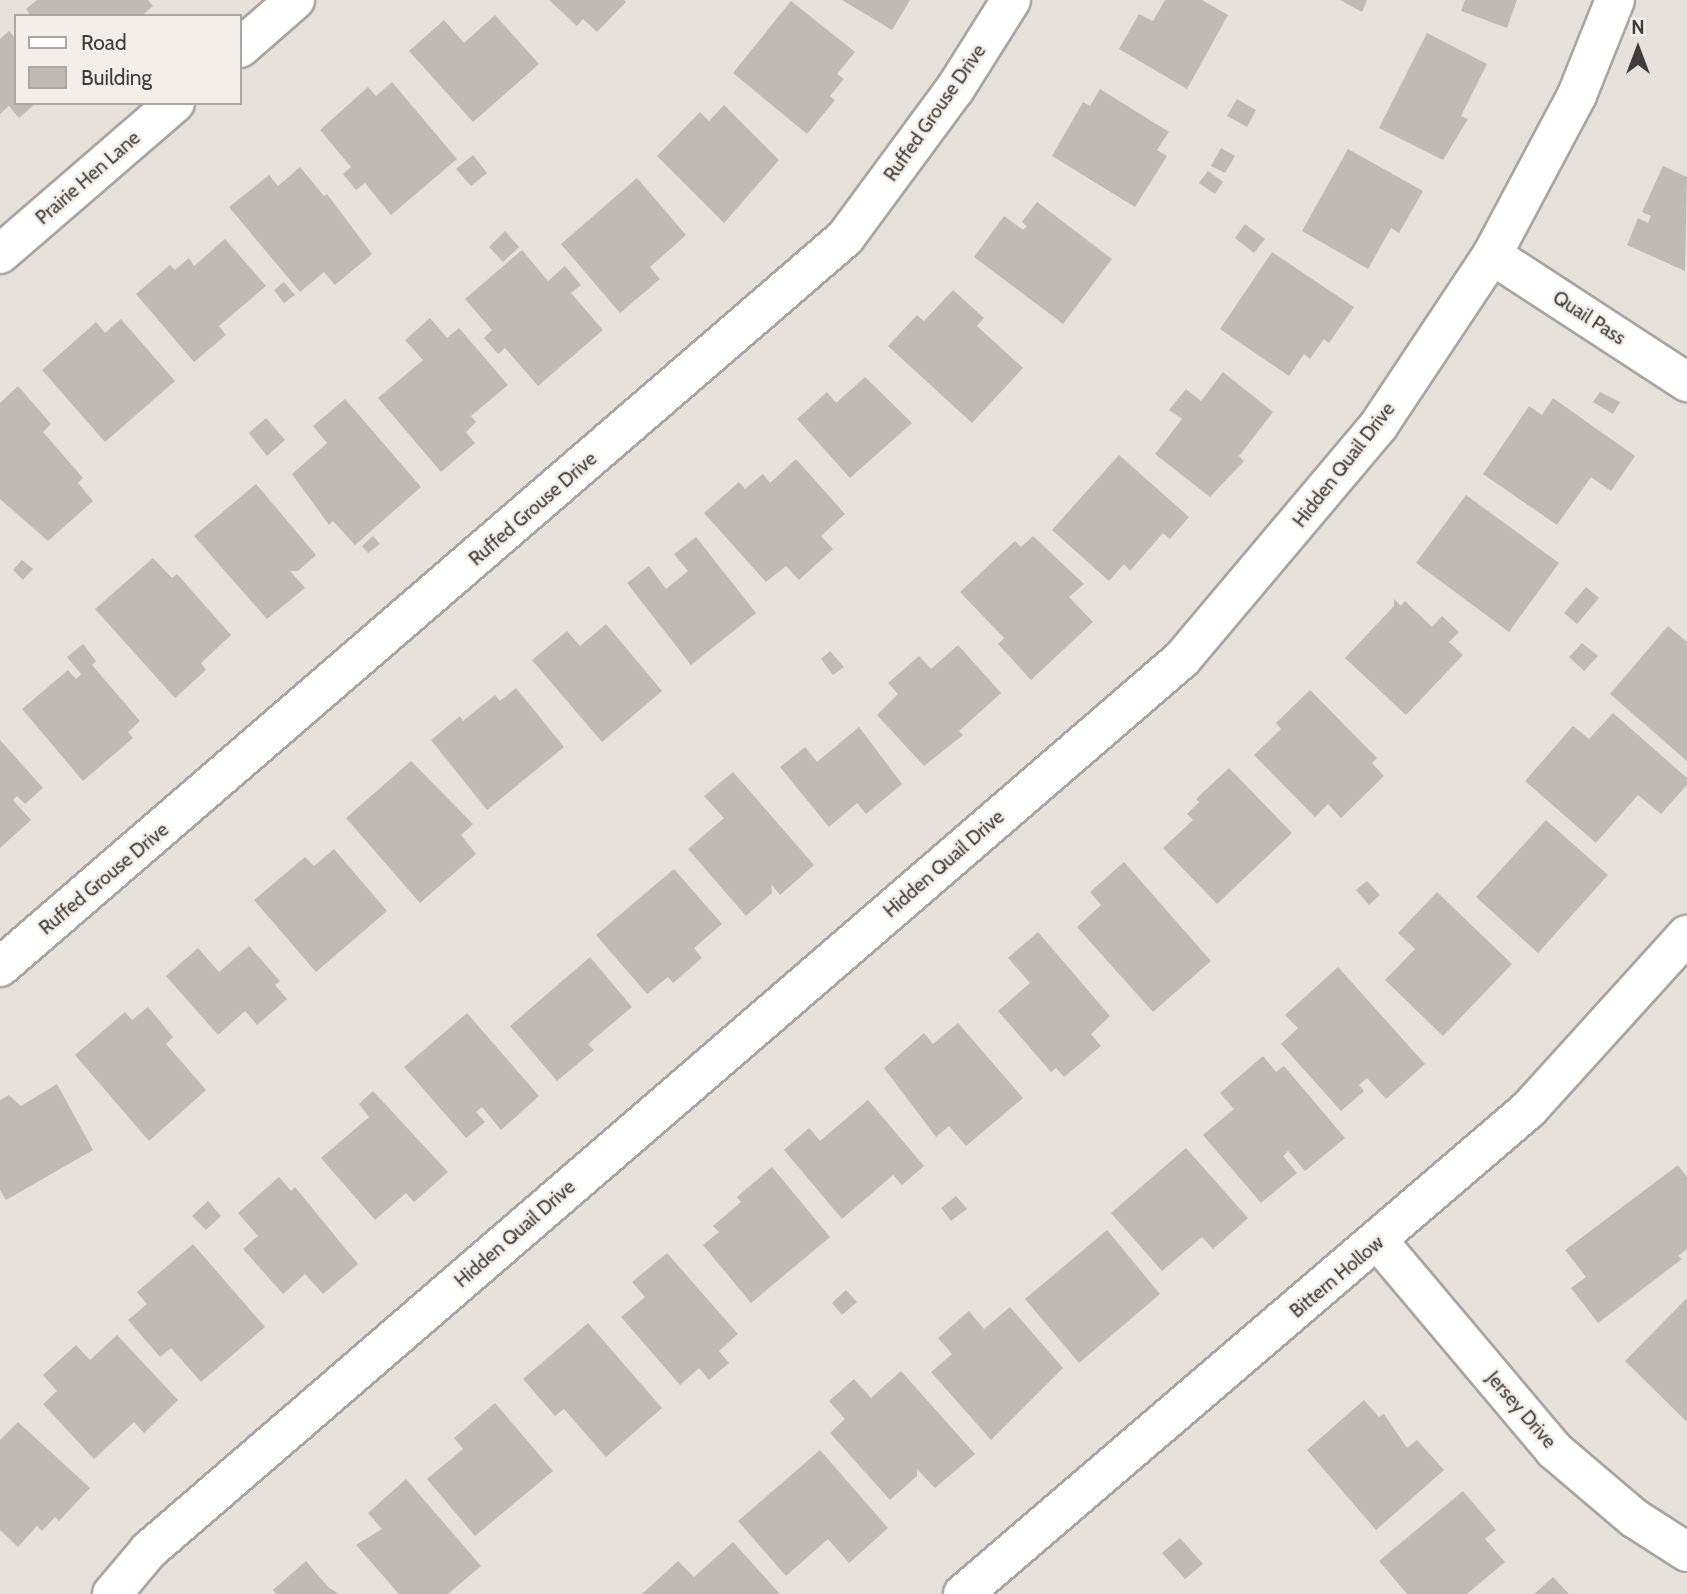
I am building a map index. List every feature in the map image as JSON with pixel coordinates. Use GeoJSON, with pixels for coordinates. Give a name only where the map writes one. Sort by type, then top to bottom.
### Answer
{"type":"FeatureCollection","features":[{"type":"Feature","properties":{"kind":"street"},"geometry":{"type":"LineString","coordinates":[[242,46],[295,0]]}},
{"type":"Feature","properties":{"kind":"street","name":"Ruffed Grouse Drive"},"geometry":{"type":"LineString","coordinates":[[0,967],[845,238],[955,89],[1010,0]]}},
{"type":"Feature","properties":{"kind":"street","name":"Hidden Quail Drive"},"geometry":{"type":"LineString","coordinates":[[112,1594],[149,1550],[1182,659],[1379,425],[1492,255],[1577,95],[1615,0]]}},
{"type":"Feature","properties":{"kind":"street","name":"Prairie Hen Lane"},"geometry":{"type":"LineString","coordinates":[[0,254],[173,105]]}},
{"type":"Feature","properties":{"kind":"street","name":"Quail Pass"},"geometry":{"type":"LineString","coordinates":[[1492,255],[1687,382]]}},
{"type":"Feature","properties":{"kind":"street","name":"Bittern Hollow"},"geometry":{"type":"LineString","coordinates":[[963,1594],[1379,1242],[1529,1109],[1687,935]]}},
{"type":"Feature","properties":{"kind":"street","name":"Jersey Drive"},"geometry":{"type":"LineString","coordinates":[[1379,1242],[1554,1450],[1634,1518],[1687,1552]]}},
{"type":"Feature","properties":{"kind":"building"},"geometry":{"type":"Polygon","coordinates":[[[37,0],[148,0],[153,6],[143,14],[30,14],[26,9],[37,0]]]}},
{"type":"Feature","properties":{"kind":"building"},"geometry":{"type":"Polygon","coordinates":[[[549,0],[626,2],[597,32],[583,19],[577,26],[549,0]]]}},
{"type":"Feature","properties":{"kind":"building"},"geometry":{"type":"Polygon","coordinates":[[[842,0],[910,0],[892,30],[842,0]]]}},
{"type":"Feature","properties":{"kind":"building"},"geometry":{"type":"Polygon","coordinates":[[[1165,0],[1202,0],[1228,15],[1187,89],[1119,49],[1139,14],[1153,21],[1165,0]]]}},
{"type":"Feature","properties":{"kind":"building"},"geometry":{"type":"Polygon","coordinates":[[[1340,0],[1367,0],[1362,12],[1340,0]]]}},
{"type":"Feature","properties":{"kind":"building"},"geometry":{"type":"Polygon","coordinates":[[[1465,0],[1517,0],[1507,28],[1461,11],[1465,0]]]}},
{"type":"Feature","properties":{"kind":"building"},"geometry":{"type":"Polygon","coordinates":[[[791,1],[855,52],[837,74],[844,79],[830,96],[835,100],[807,134],[733,73],[791,1]]]}},
{"type":"Feature","properties":{"kind":"building"},"geometry":{"type":"Polygon","coordinates":[[[495,15],[539,64],[473,122],[409,51],[444,20],[464,43],[495,15]]]}},
{"type":"Feature","properties":{"kind":"building"},"geometry":{"type":"Polygon","coordinates":[[[9,31],[14,37],[14,105],[34,105],[19,118],[9,106],[0,114],[0,39],[9,31]]]}},
{"type":"Feature","properties":{"kind":"building"},"geometry":{"type":"Polygon","coordinates":[[[1427,33],[1487,64],[1461,116],[1468,119],[1443,160],[1379,128],[1427,33]]]}},
{"type":"Feature","properties":{"kind":"building"},"geometry":{"type":"Polygon","coordinates":[[[392,82],[457,159],[391,215],[365,183],[356,190],[343,174],[351,167],[320,130],[368,87],[376,96],[392,82]]]}},
{"type":"Feature","properties":{"kind":"building"},"geometry":{"type":"Polygon","coordinates":[[[1100,89],[1169,132],[1157,150],[1167,156],[1135,207],[1052,156],[1083,102],[1090,106],[1100,89]]]}},
{"type":"Feature","properties":{"kind":"building"},"geometry":{"type":"Polygon","coordinates":[[[1237,99],[1256,110],[1247,127],[1227,116],[1237,99]]]}},
{"type":"Feature","properties":{"kind":"building"},"geometry":{"type":"Polygon","coordinates":[[[724,105],[779,160],[724,223],[657,156],[700,112],[709,121],[724,105]]]}},
{"type":"Feature","properties":{"kind":"building"},"geometry":{"type":"Polygon","coordinates":[[[1221,148],[1235,156],[1225,173],[1211,166],[1221,148]]]}},
{"type":"Feature","properties":{"kind":"building"},"geometry":{"type":"Polygon","coordinates":[[[1348,149],[1423,191],[1399,233],[1391,228],[1368,269],[1302,231],[1348,149]]]}},
{"type":"Feature","properties":{"kind":"building"},"geometry":{"type":"Polygon","coordinates":[[[473,155],[487,173],[471,186],[456,169],[473,155]]]}},
{"type":"Feature","properties":{"kind":"building"},"geometry":{"type":"Polygon","coordinates":[[[1663,166],[1687,177],[1685,271],[1627,245],[1638,218],[1648,223],[1651,216],[1642,212],[1663,166]]]}},
{"type":"Feature","properties":{"kind":"building"},"geometry":{"type":"Polygon","coordinates":[[[300,167],[324,196],[327,194],[372,254],[335,285],[324,272],[300,292],[229,207],[269,175],[278,186],[300,167]]]}},
{"type":"Feature","properties":{"kind":"building"},"geometry":{"type":"Polygon","coordinates":[[[1208,171],[1223,182],[1215,194],[1199,183],[1208,171]]]}},
{"type":"Feature","properties":{"kind":"building"},"geometry":{"type":"Polygon","coordinates":[[[637,178],[686,235],[650,267],[660,279],[620,313],[561,244],[637,178]]]}},
{"type":"Feature","properties":{"kind":"building"},"geometry":{"type":"Polygon","coordinates":[[[1037,202],[1112,259],[1063,324],[974,257],[1004,216],[1023,230],[1027,226],[1022,222],[1037,202]]]}},
{"type":"Feature","properties":{"kind":"building"},"geometry":{"type":"Polygon","coordinates":[[[1245,224],[1265,239],[1254,253],[1235,238],[1245,224]]]}},
{"type":"Feature","properties":{"kind":"building"},"geometry":{"type":"Polygon","coordinates":[[[505,231],[519,247],[503,262],[489,247],[505,231]]]}},
{"type":"Feature","properties":{"kind":"building"},"geometry":{"type":"Polygon","coordinates":[[[225,239],[266,286],[219,326],[226,335],[194,362],[136,294],[170,265],[175,270],[189,258],[194,266],[225,239]]]}},
{"type":"Feature","properties":{"kind":"building"},"geometry":{"type":"Polygon","coordinates":[[[522,250],[548,281],[565,266],[581,285],[571,293],[603,330],[538,386],[505,348],[498,354],[484,338],[492,330],[465,299],[522,250]]]}},
{"type":"Feature","properties":{"kind":"building"},"geometry":{"type":"Polygon","coordinates":[[[1272,252],[1354,307],[1329,343],[1324,339],[1310,359],[1304,354],[1289,376],[1220,329],[1272,252]]]}},
{"type":"Feature","properties":{"kind":"building"},"geometry":{"type":"Polygon","coordinates":[[[284,282],[295,295],[284,303],[274,290],[284,282]]]}},
{"type":"Feature","properties":{"kind":"building"},"geometry":{"type":"Polygon","coordinates":[[[953,290],[984,318],[977,326],[1023,368],[972,423],[888,346],[917,315],[924,321],[953,290]]]}},
{"type":"Feature","properties":{"kind":"building"},"geometry":{"type":"Polygon","coordinates":[[[430,318],[447,338],[459,328],[508,385],[471,416],[476,422],[466,432],[475,443],[441,472],[378,398],[423,360],[405,340],[430,318]]]}},
{"type":"Feature","properties":{"kind":"building"},"geometry":{"type":"Polygon","coordinates":[[[121,319],[175,381],[105,442],[42,370],[96,322],[105,333],[121,319]]]}},
{"type":"Feature","properties":{"kind":"building"},"geometry":{"type":"Polygon","coordinates":[[[1223,372],[1273,412],[1239,456],[1244,461],[1210,497],[1155,454],[1182,419],[1169,410],[1186,389],[1201,401],[1223,372]]]}},
{"type":"Feature","properties":{"kind":"building"},"geometry":{"type":"Polygon","coordinates":[[[865,377],[912,423],[850,478],[797,419],[827,392],[836,403],[865,377]]]}},
{"type":"Feature","properties":{"kind":"building"},"geometry":{"type":"Polygon","coordinates":[[[18,386],[51,424],[43,432],[83,478],[78,483],[93,501],[48,541],[0,499],[0,403],[18,386]]]}},
{"type":"Feature","properties":{"kind":"building"},"geometry":{"type":"Polygon","coordinates":[[[1600,392],[1620,402],[1613,414],[1593,402],[1600,392]]]}},
{"type":"Feature","properties":{"kind":"building"},"geometry":{"type":"Polygon","coordinates":[[[1553,398],[1635,456],[1611,491],[1591,477],[1557,525],[1483,474],[1529,406],[1542,415],[1553,398]]]}},
{"type":"Feature","properties":{"kind":"building"},"geometry":{"type":"Polygon","coordinates":[[[345,399],[421,487],[355,545],[333,521],[329,525],[292,474],[327,443],[313,426],[345,399]]]}},
{"type":"Feature","properties":{"kind":"building"},"geometry":{"type":"Polygon","coordinates":[[[266,418],[285,440],[267,456],[249,433],[266,418]]]}},
{"type":"Feature","properties":{"kind":"building"},"geometry":{"type":"Polygon","coordinates":[[[1119,455],[1189,517],[1170,539],[1163,533],[1130,571],[1124,564],[1109,581],[1052,530],[1119,455]]]}},
{"type":"Feature","properties":{"kind":"building"},"geometry":{"type":"Polygon","coordinates":[[[796,459],[845,514],[821,536],[833,549],[799,580],[786,566],[766,582],[704,513],[739,482],[745,489],[763,474],[770,483],[796,459]]]}},
{"type":"Feature","properties":{"kind":"building"},"geometry":{"type":"Polygon","coordinates":[[[256,484],[316,555],[298,571],[290,571],[305,588],[267,619],[194,536],[256,484]]]}},
{"type":"Feature","properties":{"kind":"building"},"geometry":{"type":"Polygon","coordinates":[[[1466,495],[1559,563],[1509,632],[1416,563],[1466,495]]]}},
{"type":"Feature","properties":{"kind":"building"},"geometry":{"type":"Polygon","coordinates":[[[373,536],[380,544],[368,553],[362,546],[373,536]]]}},
{"type":"Feature","properties":{"kind":"building"},"geometry":{"type":"Polygon","coordinates":[[[1033,536],[1084,584],[1069,597],[1093,622],[1031,680],[998,644],[1004,638],[960,592],[1015,541],[1021,547],[1033,536]]]}},
{"type":"Feature","properties":{"kind":"building"},"geometry":{"type":"Polygon","coordinates":[[[696,537],[756,613],[691,665],[627,583],[649,566],[666,589],[688,571],[674,554],[696,537]]]}},
{"type":"Feature","properties":{"kind":"building"},"geometry":{"type":"Polygon","coordinates":[[[153,558],[172,578],[177,574],[231,635],[201,663],[206,670],[175,698],[95,609],[153,558]]]}},
{"type":"Feature","properties":{"kind":"building"},"geometry":{"type":"Polygon","coordinates":[[[22,560],[33,569],[23,580],[13,570],[22,560]]]}},
{"type":"Feature","properties":{"kind":"building"},"geometry":{"type":"Polygon","coordinates":[[[1586,587],[1599,598],[1577,624],[1564,613],[1586,587]]]}},
{"type":"Feature","properties":{"kind":"building"},"geometry":{"type":"Polygon","coordinates":[[[1394,599],[1401,606],[1405,601],[1432,627],[1442,616],[1459,632],[1449,642],[1463,655],[1406,715],[1345,658],[1394,606],[1394,599]]]}},
{"type":"Feature","properties":{"kind":"building"},"geometry":{"type":"Polygon","coordinates":[[[606,624],[662,691],[602,742],[532,660],[567,631],[580,646],[606,624]]]}},
{"type":"Feature","properties":{"kind":"building"},"geometry":{"type":"Polygon","coordinates":[[[1668,626],[1687,642],[1687,761],[1610,694],[1668,626]]]}},
{"type":"Feature","properties":{"kind":"building"},"geometry":{"type":"Polygon","coordinates":[[[1582,643],[1598,656],[1584,671],[1569,657],[1582,643]]]}},
{"type":"Feature","properties":{"kind":"building"},"geometry":{"type":"Polygon","coordinates":[[[83,644],[96,661],[92,665],[140,721],[128,732],[133,738],[83,781],[22,709],[68,670],[76,679],[81,674],[67,657],[83,644]]]}},
{"type":"Feature","properties":{"kind":"building"},"geometry":{"type":"Polygon","coordinates":[[[958,645],[1001,693],[959,731],[963,735],[924,766],[877,715],[898,694],[888,683],[919,656],[931,669],[958,645]]]}},
{"type":"Feature","properties":{"kind":"building"},"geometry":{"type":"Polygon","coordinates":[[[830,651],[844,667],[833,675],[821,659],[830,651]]]}},
{"type":"Feature","properties":{"kind":"building"},"geometry":{"type":"Polygon","coordinates":[[[516,688],[564,747],[487,810],[431,740],[460,716],[463,721],[495,695],[500,701],[516,688]]]}},
{"type":"Feature","properties":{"kind":"building"},"geometry":{"type":"Polygon","coordinates":[[[1310,690],[1377,758],[1372,763],[1384,776],[1341,818],[1328,804],[1315,817],[1254,755],[1281,729],[1276,723],[1310,690]]]}},
{"type":"Feature","properties":{"kind":"building"},"geometry":{"type":"Polygon","coordinates":[[[1613,713],[1687,778],[1687,785],[1661,814],[1638,795],[1596,843],[1525,781],[1573,726],[1589,739],[1613,713]]]}},
{"type":"Feature","properties":{"kind":"building"},"geometry":{"type":"Polygon","coordinates":[[[859,727],[902,784],[866,814],[857,803],[829,827],[780,767],[805,747],[817,762],[859,727]]]}},
{"type":"Feature","properties":{"kind":"building"},"geometry":{"type":"Polygon","coordinates":[[[0,740],[43,788],[25,804],[17,796],[13,800],[31,820],[0,848],[0,740]]]}},
{"type":"Feature","properties":{"kind":"building"},"geometry":{"type":"Polygon","coordinates":[[[411,761],[473,824],[461,835],[476,854],[420,903],[346,818],[411,761]]]}},
{"type":"Feature","properties":{"kind":"building"},"geometry":{"type":"Polygon","coordinates":[[[1229,768],[1292,833],[1217,904],[1163,848],[1193,820],[1187,814],[1199,802],[1196,799],[1229,768]]]}},
{"type":"Feature","properties":{"kind":"building"},"geometry":{"type":"Polygon","coordinates":[[[733,772],[814,865],[780,895],[771,884],[772,893],[746,916],[688,849],[724,818],[704,796],[733,772]]]}},
{"type":"Feature","properties":{"kind":"building"},"geometry":{"type":"Polygon","coordinates":[[[1546,820],[1608,875],[1538,953],[1476,897],[1546,820]]]}},
{"type":"Feature","properties":{"kind":"building"},"geometry":{"type":"Polygon","coordinates":[[[334,849],[387,911],[316,972],[254,900],[305,857],[314,866],[334,849]]]}},
{"type":"Feature","properties":{"kind":"building"},"geometry":{"type":"Polygon","coordinates":[[[1124,862],[1211,961],[1153,1012],[1077,927],[1101,905],[1090,892],[1124,862]]]}},
{"type":"Feature","properties":{"kind":"building"},"geometry":{"type":"Polygon","coordinates":[[[674,869],[722,924],[694,948],[702,958],[673,983],[668,977],[647,994],[596,935],[674,869]]]}},
{"type":"Feature","properties":{"kind":"building"},"geometry":{"type":"Polygon","coordinates":[[[1367,881],[1380,895],[1369,905],[1356,890],[1367,881]]]}},
{"type":"Feature","properties":{"kind":"building"},"geometry":{"type":"Polygon","coordinates":[[[1437,892],[1512,964],[1443,1036],[1385,980],[1415,949],[1398,933],[1437,892]]]}},
{"type":"Feature","properties":{"kind":"building"},"geometry":{"type":"Polygon","coordinates":[[[1038,932],[1110,1016],[1091,1034],[1101,1046],[1064,1077],[1056,1068],[1051,1072],[998,1011],[1030,983],[1008,958],[1038,932]]]}},
{"type":"Feature","properties":{"kind":"building"},"geometry":{"type":"Polygon","coordinates":[[[249,946],[280,981],[275,985],[287,999],[257,1025],[245,1011],[218,1035],[166,976],[198,948],[219,972],[249,946]]]}},
{"type":"Feature","properties":{"kind":"building"},"geometry":{"type":"Polygon","coordinates":[[[590,957],[632,1007],[588,1044],[594,1050],[557,1081],[510,1026],[590,957]]]}},
{"type":"Feature","properties":{"kind":"building"},"geometry":{"type":"Polygon","coordinates":[[[1338,967],[1425,1064],[1386,1099],[1367,1078],[1359,1085],[1364,1091],[1341,1111],[1281,1044],[1298,1028],[1285,1015],[1338,967]]]}},
{"type":"Feature","properties":{"kind":"building"},"geometry":{"type":"Polygon","coordinates":[[[148,1007],[173,1037],[166,1044],[206,1090],[149,1141],[75,1055],[125,1012],[132,1020],[148,1007]]]}},
{"type":"Feature","properties":{"kind":"building"},"geometry":{"type":"Polygon","coordinates":[[[467,1013],[539,1096],[501,1130],[482,1107],[476,1112],[485,1122],[466,1138],[404,1067],[467,1013]]]}},
{"type":"Feature","properties":{"kind":"building"},"geometry":{"type":"Polygon","coordinates":[[[958,1023],[1023,1098],[966,1146],[949,1126],[936,1137],[884,1068],[924,1033],[933,1044],[958,1023]]]}},
{"type":"Feature","properties":{"kind":"building"},"geometry":{"type":"Polygon","coordinates":[[[1263,1056],[1276,1072],[1284,1066],[1345,1138],[1305,1171],[1288,1151],[1283,1156],[1297,1173],[1261,1203],[1203,1135],[1234,1109],[1220,1093],[1263,1056]]]}},
{"type":"Feature","properties":{"kind":"building"},"geometry":{"type":"Polygon","coordinates":[[[57,1084],[93,1150],[6,1200],[0,1190],[0,1100],[9,1095],[21,1106],[57,1084]]]}},
{"type":"Feature","properties":{"kind":"building"},"geometry":{"type":"Polygon","coordinates":[[[373,1091],[448,1172],[414,1202],[406,1193],[375,1220],[321,1158],[369,1117],[359,1104],[373,1091]]]}},
{"type":"Feature","properties":{"kind":"building"},"geometry":{"type":"Polygon","coordinates":[[[868,1100],[924,1166],[902,1185],[893,1175],[842,1219],[784,1150],[809,1128],[820,1141],[868,1100]]]}},
{"type":"Feature","properties":{"kind":"building"},"geometry":{"type":"Polygon","coordinates":[[[1186,1148],[1248,1218],[1213,1249],[1202,1237],[1162,1271],[1111,1213],[1186,1148]]]}},
{"type":"Feature","properties":{"kind":"building"},"geometry":{"type":"Polygon","coordinates":[[[1678,1165],[1687,1177],[1687,1249],[1678,1256],[1682,1259],[1598,1323],[1571,1288],[1586,1277],[1565,1250],[1678,1165]]]}},
{"type":"Feature","properties":{"kind":"building"},"geometry":{"type":"Polygon","coordinates":[[[772,1167],[830,1237],[751,1303],[703,1245],[719,1232],[713,1226],[741,1202],[737,1197],[772,1167]]]}},
{"type":"Feature","properties":{"kind":"building"},"geometry":{"type":"Polygon","coordinates":[[[279,1177],[291,1191],[295,1187],[358,1264],[323,1294],[305,1274],[283,1294],[243,1249],[258,1236],[238,1213],[279,1177]]]}},
{"type":"Feature","properties":{"kind":"building"},"geometry":{"type":"Polygon","coordinates":[[[956,1196],[967,1209],[951,1221],[941,1208],[956,1196]]]}},
{"type":"Feature","properties":{"kind":"building"},"geometry":{"type":"Polygon","coordinates":[[[208,1201],[221,1216],[206,1230],[192,1216],[208,1201]]]}},
{"type":"Feature","properties":{"kind":"building"},"geometry":{"type":"Polygon","coordinates":[[[1107,1230],[1160,1294],[1079,1363],[1025,1299],[1107,1230]]]}},
{"type":"Feature","properties":{"kind":"building"},"geometry":{"type":"Polygon","coordinates":[[[193,1244],[265,1327],[201,1382],[171,1348],[160,1357],[128,1320],[147,1304],[137,1292],[193,1244]]]}},
{"type":"Feature","properties":{"kind":"building"},"geometry":{"type":"Polygon","coordinates":[[[667,1253],[738,1334],[719,1351],[729,1363],[709,1380],[699,1368],[680,1385],[621,1317],[645,1297],[632,1282],[667,1253]]]}},
{"type":"Feature","properties":{"kind":"building"},"geometry":{"type":"Polygon","coordinates":[[[846,1290],[857,1302],[842,1315],[832,1303],[846,1290]]]}},
{"type":"Feature","properties":{"kind":"building"},"geometry":{"type":"Polygon","coordinates":[[[1687,1298],[1687,1422],[1625,1361],[1687,1298]]]}},
{"type":"Feature","properties":{"kind":"building"},"geometry":{"type":"Polygon","coordinates":[[[1010,1307],[1063,1368],[991,1440],[931,1372],[952,1354],[938,1338],[969,1311],[984,1329],[1010,1307]]]}},
{"type":"Feature","properties":{"kind":"building"},"geometry":{"type":"Polygon","coordinates":[[[588,1323],[662,1408],[606,1457],[564,1409],[555,1416],[523,1379],[588,1323]]]}},
{"type":"Feature","properties":{"kind":"building"},"geometry":{"type":"Polygon","coordinates":[[[117,1335],[178,1400],[144,1433],[134,1422],[94,1459],[43,1404],[57,1391],[43,1375],[76,1345],[90,1360],[117,1335]]]}},
{"type":"Feature","properties":{"kind":"building"},"geometry":{"type":"Polygon","coordinates":[[[901,1371],[975,1454],[935,1488],[917,1469],[917,1476],[890,1500],[830,1433],[845,1419],[829,1401],[854,1379],[871,1398],[901,1371]]]}},
{"type":"Feature","properties":{"kind":"building"},"geometry":{"type":"Polygon","coordinates":[[[1364,1400],[1379,1417],[1384,1414],[1407,1448],[1417,1440],[1444,1470],[1376,1530],[1307,1450],[1364,1400]]]}},
{"type":"Feature","properties":{"kind":"building"},"geometry":{"type":"Polygon","coordinates":[[[495,1403],[553,1471],[475,1536],[427,1479],[463,1449],[454,1438],[495,1403]]]}},
{"type":"Feature","properties":{"kind":"building"},"geometry":{"type":"Polygon","coordinates":[[[18,1422],[90,1488],[59,1521],[55,1517],[42,1531],[37,1526],[18,1547],[0,1530],[0,1440],[18,1422]]]}},
{"type":"Feature","properties":{"kind":"building"},"geometry":{"type":"Polygon","coordinates":[[[820,1450],[888,1528],[849,1563],[828,1539],[786,1576],[738,1521],[820,1450]]]}},
{"type":"Feature","properties":{"kind":"building"},"geometry":{"type":"Polygon","coordinates":[[[406,1479],[481,1566],[448,1594],[399,1594],[356,1545],[382,1529],[368,1513],[406,1479]]]}},
{"type":"Feature","properties":{"kind":"building"},"geometry":{"type":"Polygon","coordinates":[[[1463,1491],[1496,1530],[1485,1539],[1505,1562],[1467,1594],[1407,1594],[1379,1561],[1463,1491]]]}},
{"type":"Feature","properties":{"kind":"building"},"geometry":{"type":"Polygon","coordinates":[[[1180,1538],[1203,1564],[1185,1579],[1162,1553],[1180,1538]]]}},
{"type":"Feature","properties":{"kind":"building"},"geometry":{"type":"Polygon","coordinates":[[[733,1542],[780,1594],[642,1594],[678,1561],[694,1577],[733,1542]]]}},
{"type":"Feature","properties":{"kind":"building"},"geometry":{"type":"Polygon","coordinates":[[[306,1561],[328,1587],[339,1594],[276,1594],[273,1590],[306,1561]]]}},
{"type":"Feature","properties":{"kind":"building"},"geometry":{"type":"Polygon","coordinates":[[[1553,1577],[1569,1594],[1534,1594],[1553,1577]]]}}]}
